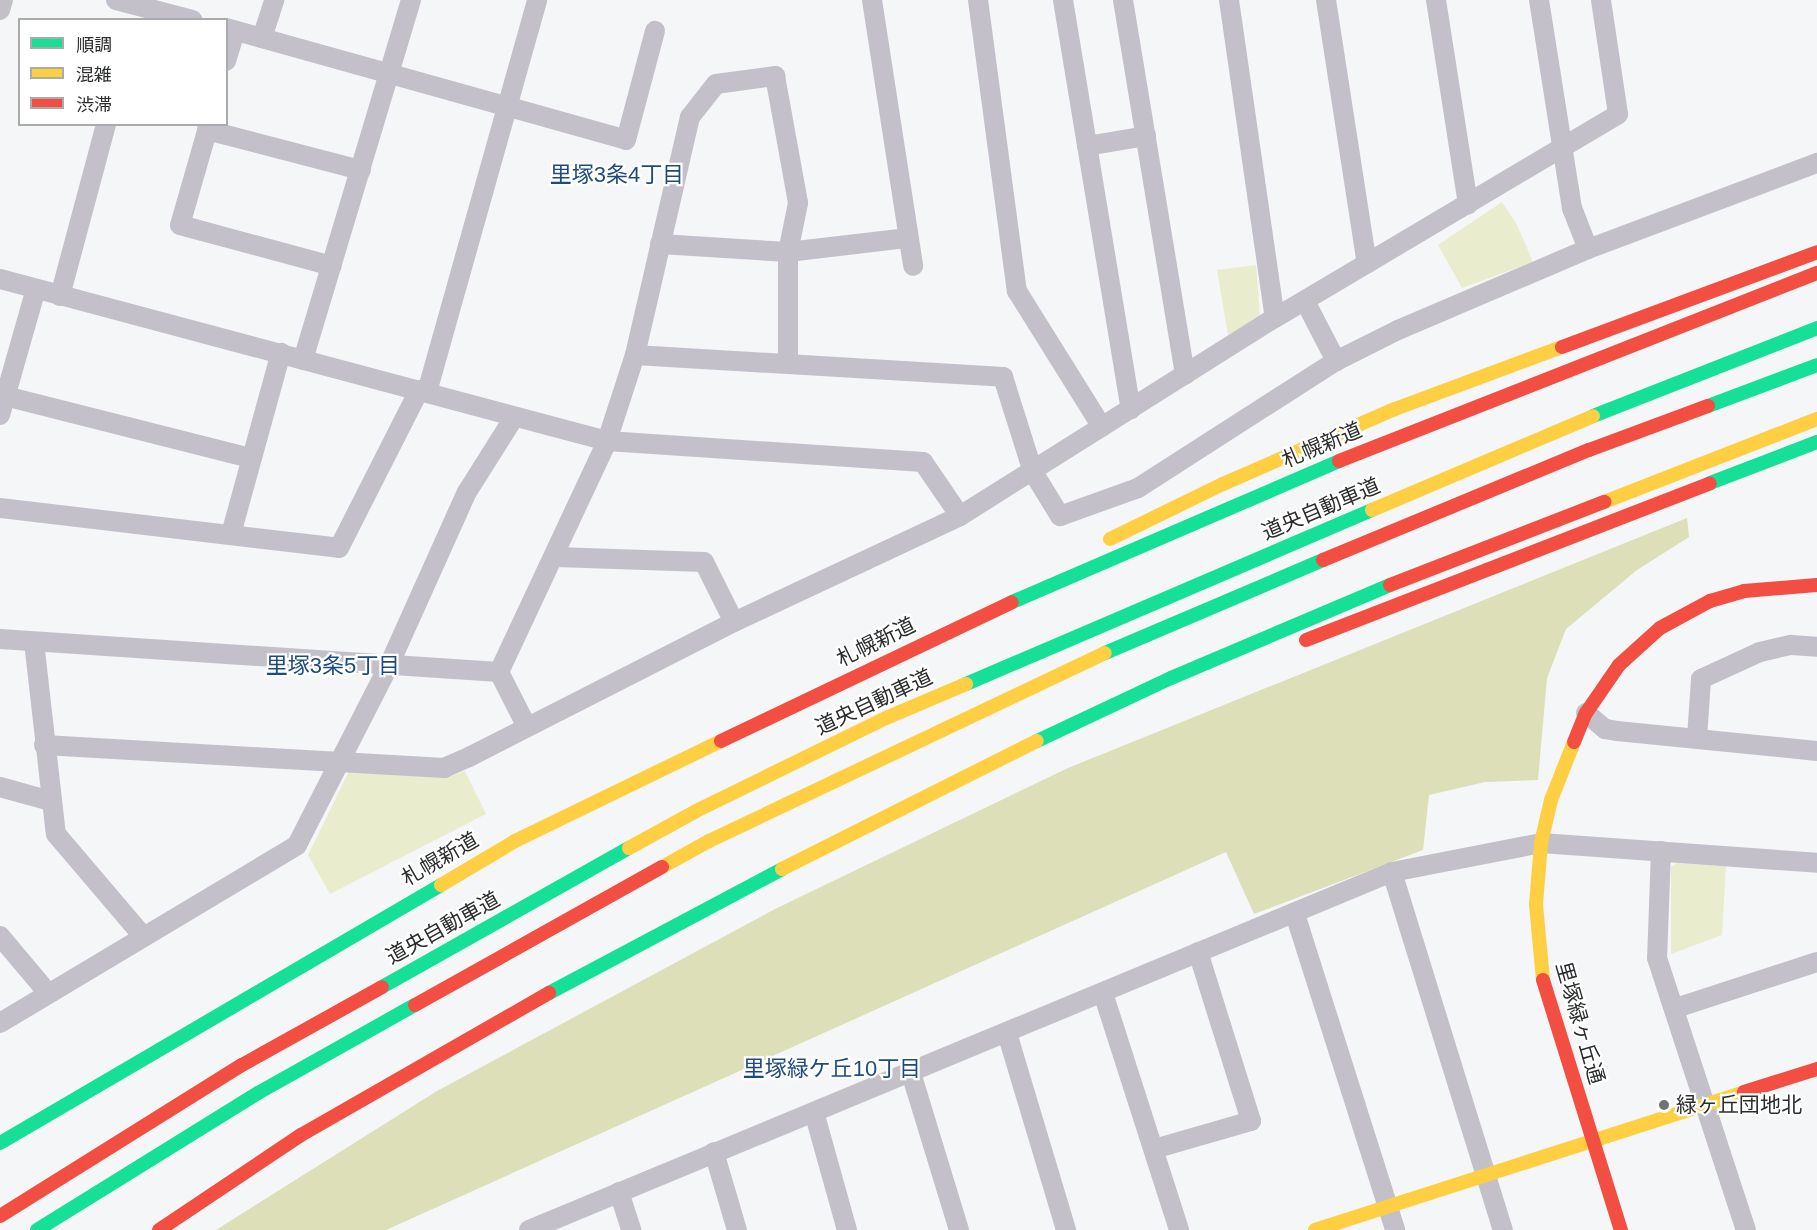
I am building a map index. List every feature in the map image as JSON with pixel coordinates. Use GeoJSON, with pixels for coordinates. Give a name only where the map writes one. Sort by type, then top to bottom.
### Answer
{"type":"FeatureCollection","features":[{"type":"Feature","properties":{"kind":"main road"},"geometry":{"type":"LineString","coordinates":[[1092,547],[1223,483],[1395,409],[1817,252]]}},
{"type":"Feature","properties":{"kind":"main road","name":"札幌新道"},"geometry":{"type":"LineString","coordinates":[[0,1143],[515,841],[1005,604],[1398,436],[1817,273]]}},
{"type":"Feature","properties":{"kind":"main road","name":"道央自動車道"},"geometry":{"type":"LineString","coordinates":[[0,1216],[242,1065],[707,805],[886,718],[1568,426],[1817,328]]}},
{"type":"Feature","properties":{"kind":"main road"},"geometry":{"type":"LineString","coordinates":[[37,1230],[258,1093],[710,841],[1151,631],[1589,450],[1817,365]]}},
{"type":"Feature","properties":{"kind":"main road"},"geometry":{"type":"LineString","coordinates":[[159,1230],[301,1135],[604,962],[946,784],[1171,678],[1400,581],[1817,419]]}},
{"type":"Feature","properties":{"kind":"main road"},"geometry":{"type":"LineString","coordinates":[[1296,644],[1817,442]]}},
{"type":"Feature","properties":{"kind":"main road"},"geometry":{"type":"LineString","coordinates":[[1005,604],[1073,558]]}},
{"type":"Feature","properties":{"kind":"main road","name":"里塚緑ヶ丘通"},"geometry":{"type":"LineString","coordinates":[[1621,1230],[1543,982],[1536,904],[1541,843],[1564,759],[1586,713],[1626,659],[1684,613],[1744,591],[1817,585]]}},
{"type":"Feature","properties":{"kind":"main road"},"geometry":{"type":"LineString","coordinates":[[1171,678],[1252,661]]}},
{"type":"Feature","properties":{"kind":"main road"},"geometry":{"type":"LineString","coordinates":[[1315,1230],[1705,1105],[1816,1074]]}},
{"type":"Feature","properties":{"kind":"street"},"geometry":{"type":"LineString","coordinates":[[0,10],[3,0]]}},
{"type":"Feature","properties":{"kind":"street"},"geometry":{"type":"LineString","coordinates":[[116,0],[137,8],[183,18]]}},
{"type":"Feature","properties":{"kind":"street"},"geometry":{"type":"LineString","coordinates":[[262,38],[274,0]]}},
{"type":"Feature","properties":{"kind":"street"},"geometry":{"type":"LineString","coordinates":[[303,360],[411,0]]}},
{"type":"Feature","properties":{"kind":"street"},"geometry":{"type":"LineString","coordinates":[[0,508],[339,548],[423,391],[537,0]]}},
{"type":"Feature","properties":{"kind":"street"},"geometry":{"type":"LineString","coordinates":[[872,0],[913,266]]}},
{"type":"Feature","properties":{"kind":"street"},"geometry":{"type":"LineString","coordinates":[[978,0],[1017,291],[1102,428]]}},
{"type":"Feature","properties":{"kind":"street"},"geometry":{"type":"LineString","coordinates":[[1063,0],[1131,409]]}},
{"type":"Feature","properties":{"kind":"street"},"geometry":{"type":"LineString","coordinates":[[1123,0],[1185,375]]}},
{"type":"Feature","properties":{"kind":"street"},"geometry":{"type":"LineString","coordinates":[[1229,0],[1275,318]]}},
{"type":"Feature","properties":{"kind":"street"},"geometry":{"type":"LineString","coordinates":[[1326,0],[1367,264]]}},
{"type":"Feature","properties":{"kind":"street"},"geometry":{"type":"LineString","coordinates":[[1436,0],[1468,205]]}},
{"type":"Feature","properties":{"kind":"street"},"geometry":{"type":"LineString","coordinates":[[1539,0],[1572,208],[1588,249]]}},
{"type":"Feature","properties":{"kind":"street"},"geometry":{"type":"LineString","coordinates":[[44,745],[339,760],[444,768],[734,622],[960,516],[1034,472],[1275,318],[1618,114],[1601,0]]}},
{"type":"Feature","properties":{"kind":"street"},"geometry":{"type":"LineString","coordinates":[[228,48],[231,29],[505,109],[626,140],[655,32]]}},
{"type":"Feature","properties":{"kind":"street"},"geometry":{"type":"LineString","coordinates":[[499,672],[556,557],[607,441],[635,356],[690,117],[716,84],[775,76],[798,202],[788,252],[788,363]]}},
{"type":"Feature","properties":{"kind":"street"},"geometry":{"type":"LineString","coordinates":[[60,296],[105,126]]}},
{"type":"Feature","properties":{"kind":"street"},"geometry":{"type":"LineString","coordinates":[[332,266],[180,225],[208,127],[361,170]]}},
{"type":"Feature","properties":{"kind":"street"},"geometry":{"type":"LineString","coordinates":[[1087,146],[1146,136]]}},
{"type":"Feature","properties":{"kind":"street"},"geometry":{"type":"LineString","coordinates":[[635,356],[1003,376],[1034,472],[1060,516],[1127,492],[1336,361],[1398,330],[1588,249],[1817,163]]}},
{"type":"Feature","properties":{"kind":"street"},"geometry":{"type":"LineString","coordinates":[[660,244],[788,252],[908,238]]}},
{"type":"Feature","properties":{"kind":"street"},"geometry":{"type":"LineString","coordinates":[[0,279],[423,391],[513,418],[607,441],[923,462],[960,516]]}},
{"type":"Feature","properties":{"kind":"street"},"geometry":{"type":"LineString","coordinates":[[0,415],[36,289]]}},
{"type":"Feature","properties":{"kind":"street"},"geometry":{"type":"LineString","coordinates":[[1305,301],[1336,361]]}},
{"type":"Feature","properties":{"kind":"street"},"geometry":{"type":"LineString","coordinates":[[231,534],[250,458],[281,353]]}},
{"type":"Feature","properties":{"kind":"street"},"geometry":{"type":"LineString","coordinates":[[5,396],[250,458]]}},
{"type":"Feature","properties":{"kind":"street"},"geometry":{"type":"LineString","coordinates":[[0,1023],[142,935],[297,845],[390,663],[467,492],[513,418]]}},
{"type":"Feature","properties":{"kind":"street"},"geometry":{"type":"LineString","coordinates":[[556,557],[704,562],[734,622]]}},
{"type":"Feature","properties":{"kind":"street"},"geometry":{"type":"LineString","coordinates":[[0,639],[499,672]]}},
{"type":"Feature","properties":{"kind":"street"},"geometry":{"type":"LineString","coordinates":[[34,642],[50,801],[56,834],[142,935]]}},
{"type":"Feature","properties":{"kind":"street"},"geometry":{"type":"LineString","coordinates":[[1697,738],[1701,679],[1760,651],[1791,645],[1817,647]]}},
{"type":"Feature","properties":{"kind":"street"},"geometry":{"type":"LineString","coordinates":[[499,672],[527,727]]}},
{"type":"Feature","properties":{"kind":"street"},"geometry":{"type":"LineString","coordinates":[[1586,713],[1605,729],[1817,752]]}},
{"type":"Feature","properties":{"kind":"street"},"geometry":{"type":"LineString","coordinates":[[0,787],[50,801]]}},
{"type":"Feature","properties":{"kind":"street"},"geometry":{"type":"LineString","coordinates":[[529,1230],[1392,872],[1541,843],[1817,862]]}},
{"type":"Feature","properties":{"kind":"street"},"geometry":{"type":"LineString","coordinates":[[1661,850],[1658,957],[1746,1230]]}},
{"type":"Feature","properties":{"kind":"street"},"geometry":{"type":"LineString","coordinates":[[1392,872],[1503,1230]]}},
{"type":"Feature","properties":{"kind":"street"},"geometry":{"type":"LineString","coordinates":[[1295,914],[1395,1230]]}},
{"type":"Feature","properties":{"kind":"street"},"geometry":{"type":"LineString","coordinates":[[0,936],[48,993]]}},
{"type":"Feature","properties":{"kind":"street"},"geometry":{"type":"LineString","coordinates":[[1154,1149],[1251,1121],[1198,952]]}},
{"type":"Feature","properties":{"kind":"street"},"geometry":{"type":"LineString","coordinates":[[1676,1008],[1817,962]]}},
{"type":"Feature","properties":{"kind":"street"},"geometry":{"type":"LineString","coordinates":[[1102,993],[1179,1230]]}},
{"type":"Feature","properties":{"kind":"street"},"geometry":{"type":"LineString","coordinates":[[1007,1033],[1066,1230]]}},
{"type":"Feature","properties":{"kind":"street"},"geometry":{"type":"LineString","coordinates":[[911,1073],[959,1230]]}},
{"type":"Feature","properties":{"kind":"street"},"geometry":{"type":"LineString","coordinates":[[814,1112],[848,1230]]}},
{"type":"Feature","properties":{"kind":"street"},"geometry":{"type":"LineString","coordinates":[[714,1152],[737,1230]]}},
{"type":"Feature","properties":{"kind":"street"},"geometry":{"type":"LineString","coordinates":[[620,1192],[631,1230]]}},
{"type":"Feature","properties":{"kind":"green space"},"geometry":{"type":"Polygon","coordinates":[[[1502,202],[1517,225],[1533,262],[1462,288],[1438,245],[1502,202]]]}},
{"type":"Feature","properties":{"kind":"green space"},"geometry":{"type":"Polygon","coordinates":[[[1256,265],[1260,316],[1228,335],[1217,270],[1256,265]]]}},
{"type":"Feature","properties":{"kind":"green space"},"geometry":{"type":"Polygon","coordinates":[[[1687,518],[1689,537],[1637,570],[1566,629],[1547,678],[1538,780],[1485,782],[1429,795],[1423,850],[1254,914],[1226,852],[386,1230],[216,1230],[437,1091],[775,909],[1068,768],[1687,518]]]}},
{"type":"Feature","properties":{"kind":"green space"},"geometry":{"type":"Polygon","coordinates":[[[351,767],[452,776],[465,771],[486,814],[330,894],[308,855],[351,767]]]}},
{"type":"Feature","properties":{"kind":"green space"},"geometry":{"type":"Polygon","coordinates":[[[1677,863],[1726,866],[1722,935],[1671,954],[1671,867],[1677,863]]]}},
{"type":"Feature","properties":{"kind":"traffic: fast"},"geometry":{"type":"LineString","coordinates":[[1593,416],[1817,328]]}},
{"type":"Feature","properties":{"kind":"traffic: fast"},"geometry":{"type":"LineString","coordinates":[[1708,406],[1817,365]]}},
{"type":"Feature","properties":{"kind":"traffic: fast"},"geometry":{"type":"LineString","coordinates":[[1710,483],[1817,442]]}},
{"type":"Feature","properties":{"kind":"traffic: fast"},"geometry":{"type":"LineString","coordinates":[[1012,602],[1339,461]]}},
{"type":"Feature","properties":{"kind":"traffic: fast"},"geometry":{"type":"LineString","coordinates":[[966,684],[1372,510]]}},
{"type":"Feature","properties":{"kind":"traffic: fast"},"geometry":{"type":"LineString","coordinates":[[1105,653],[1323,560]]}},
{"type":"Feature","properties":{"kind":"traffic: fast"},"geometry":{"type":"LineString","coordinates":[[1037,741],[1171,678],[1390,585]]}},
{"type":"Feature","properties":{"kind":"traffic: fast"},"geometry":{"type":"LineString","coordinates":[[382,987],[629,848]]}},
{"type":"Feature","properties":{"kind":"traffic: fast"},"geometry":{"type":"LineString","coordinates":[[549,993],[782,869]]}},
{"type":"Feature","properties":{"kind":"traffic: fast"},"geometry":{"type":"LineString","coordinates":[[0,1143],[441,885]]}},
{"type":"Feature","properties":{"kind":"traffic: fast"},"geometry":{"type":"LineString","coordinates":[[37,1230],[258,1093],[415,1005]]}},
{"type":"Feature","properties":{"kind":"traffic: slow"},"geometry":{"type":"LineString","coordinates":[[1110,539],[1223,484],[1395,409],[1562,347]]}},
{"type":"Feature","properties":{"kind":"traffic: slow"},"geometry":{"type":"LineString","coordinates":[[1372,510],[1593,416]]}},
{"type":"Feature","properties":{"kind":"traffic: slow"},"geometry":{"type":"LineString","coordinates":[[1604,502],[1817,419]]}},
{"type":"Feature","properties":{"kind":"traffic: slow"},"geometry":{"type":"LineString","coordinates":[[662,867],[709,841],[1105,653]]}},
{"type":"Feature","properties":{"kind":"traffic: slow"},"geometry":{"type":"LineString","coordinates":[[629,848],[696,811],[886,718],[966,684]]}},
{"type":"Feature","properties":{"kind":"traffic: slow"},"geometry":{"type":"LineString","coordinates":[[441,885],[515,841],[721,741]]}},
{"type":"Feature","properties":{"kind":"traffic: slow"},"geometry":{"type":"LineString","coordinates":[[782,869],[1037,741]]}},
{"type":"Feature","properties":{"kind":"traffic: slow"},"geometry":{"type":"LineString","coordinates":[[1543,980],[1536,904],[1541,843],[1551,800],[1574,742]]}},
{"type":"Feature","properties":{"kind":"traffic: slow"},"geometry":{"type":"LineString","coordinates":[[1315,1230],[1744,1092]]}},
{"type":"Feature","properties":{"kind":"traffic: jam"},"geometry":{"type":"LineString","coordinates":[[1562,347],[1817,252]]}},
{"type":"Feature","properties":{"kind":"traffic: jam"},"geometry":{"type":"LineString","coordinates":[[1339,461],[1817,273]]}},
{"type":"Feature","properties":{"kind":"traffic: jam"},"geometry":{"type":"LineString","coordinates":[[1323,560],[1589,450],[1708,406]]}},
{"type":"Feature","properties":{"kind":"traffic: jam"},"geometry":{"type":"LineString","coordinates":[[1306,640],[1710,483]]}},
{"type":"Feature","properties":{"kind":"traffic: jam"},"geometry":{"type":"LineString","coordinates":[[1390,585],[1604,502]]}},
{"type":"Feature","properties":{"kind":"traffic: jam"},"geometry":{"type":"LineString","coordinates":[[1574,742],[1586,713],[1619,665],[1660,628],[1710,601],[1744,591],[1817,585]]}},
{"type":"Feature","properties":{"kind":"traffic: jam"},"geometry":{"type":"LineString","coordinates":[[721,741],[1012,602]]}},
{"type":"Feature","properties":{"kind":"traffic: jam"},"geometry":{"type":"LineString","coordinates":[[415,1005],[662,867]]}},
{"type":"Feature","properties":{"kind":"traffic: jam"},"geometry":{"type":"LineString","coordinates":[[1543,980],[1621,1230]]}},
{"type":"Feature","properties":{"kind":"traffic: jam"},"geometry":{"type":"LineString","coordinates":[[0,1216],[242,1065],[382,987]]}},
{"type":"Feature","properties":{"kind":"traffic: jam"},"geometry":{"type":"LineString","coordinates":[[159,1230],[301,1135],[549,993]]}},
{"type":"Feature","properties":{"kind":"traffic: jam"},"geometry":{"type":"LineString","coordinates":[[1744,1092],[1817,1069]]}},
{"type":"Feature","properties":{"kind":"place","name":"緑ヶ丘団地北"},"geometry":{"type":"Point","coordinates":[1664,1105]}},
{"type":"Feature","properties":{"kind":"district","name":"里塚3条4丁目"},"geometry":{"type":"Point","coordinates":[617,175]}},
{"type":"Feature","properties":{"kind":"district","name":"里塚3条5丁目"},"geometry":{"type":"Point","coordinates":[333,666]}},
{"type":"Feature","properties":{"kind":"district","name":"里塚緑ケ丘10丁目"},"geometry":{"type":"Point","coordinates":[832,1069]}}]}
